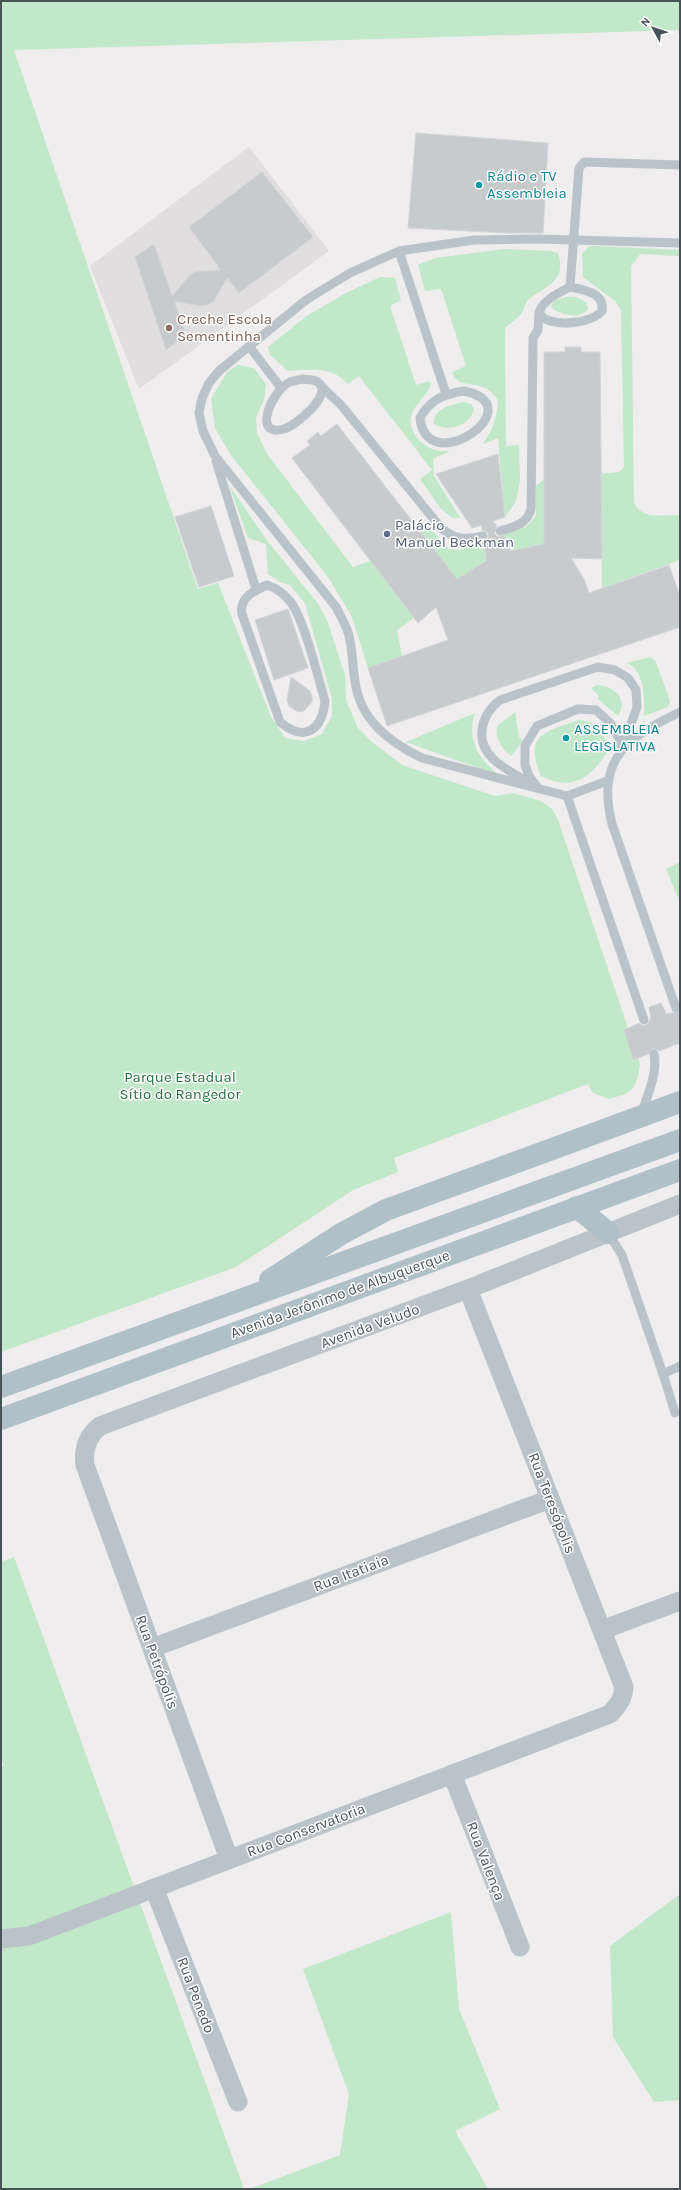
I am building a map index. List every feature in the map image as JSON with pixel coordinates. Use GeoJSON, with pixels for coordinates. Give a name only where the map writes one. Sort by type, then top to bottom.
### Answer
{"type":"FeatureCollection","features":[{"type":"Feature","properties":{"kind":"main road"},"geometry":{"type":"LineString","coordinates":[[232,1303],[333,1240],[390,1208],[680,1102]]}},
{"type":"Feature","properties":{"kind":"main road","name":"Avenida Jerônimo de Albuquerque"},"geometry":{"type":"LineString","coordinates":[[1,1387],[680,1140]]}},
{"type":"Feature","properties":{"kind":"main road","name":"Avenida Jerônimo de Albuquerque"},"geometry":{"type":"LineString","coordinates":[[1,1419],[680,1170]]}},
{"type":"Feature","properties":{"kind":"main road"},"geometry":{"type":"LineString","coordinates":[[578,1207],[608,1233]]}},
{"type":"Feature","properties":{"kind":"main road"},"geometry":{"type":"LineString","coordinates":[[333,1240],[323,1255],[321,1270],[330,1285],[338,1289],[349,1291]]}},
{"type":"Feature","properties":{"kind":"street","name":"Avenida Veludo"},"geometry":{"type":"LineString","coordinates":[[85,1465],[84,1455],[87,1441],[94,1430],[100,1426],[468,1289],[680,1204]]}},
{"type":"Feature","properties":{"kind":"street","name":"Rua Teresópolis"},"geometry":{"type":"LineString","coordinates":[[468,1289],[624,1687],[624,1697],[610,1714]]}},
{"type":"Feature","properties":{"kind":"street","name":"Rua Petrópolis"},"geometry":{"type":"LineString","coordinates":[[85,1465],[229,1859]]}},
{"type":"Feature","properties":{"kind":"street","name":"Rua Itatiaia"},"geometry":{"type":"LineString","coordinates":[[152,1648],[550,1499]]}},
{"type":"Feature","properties":{"kind":"street"},"geometry":{"type":"LineString","coordinates":[[602,1630],[680,1601]]}},
{"type":"Feature","properties":{"kind":"street","name":"Rua Conservatoria"},"geometry":{"type":"LineString","coordinates":[[1,1939],[29,1936],[610,1714]]}},
{"type":"Feature","properties":{"kind":"street","name":"Rua Valença"},"geometry":{"type":"LineString","coordinates":[[452,1774],[520,1948]]}},
{"type":"Feature","properties":{"kind":"street","name":"Rua Penedo"},"geometry":{"type":"LineString","coordinates":[[154,1888],[238,2102]]}},
{"type":"Feature","properties":{"kind":"lane"},"geometry":{"type":"LineString","coordinates":[[570,287],[580,168],[584,162],[680,165]]}},
{"type":"Feature","properties":{"kind":"lane"},"geometry":{"type":"LineString","coordinates":[[256,589],[215,456],[203,431],[200,413],[202,398],[209,383],[220,370],[249,346],[306,300],[350,273],[399,251],[474,240],[507,238],[680,243]]}},
{"type":"Feature","properties":{"kind":"lane"},"geometry":{"type":"LineString","coordinates":[[399,251],[446,394]]}},
{"type":"Feature","properties":{"kind":"lane"},"geometry":{"type":"LineString","coordinates":[[500,531],[523,523],[529,516],[531,509],[533,338],[538,330],[539,306],[544,301],[570,287],[586,290],[597,296],[603,306],[602,311],[598,316],[585,321],[566,323],[550,321],[543,318],[539,312]]}},
{"type":"Feature","properties":{"kind":"lane"},"geometry":{"type":"LineString","coordinates":[[249,346],[281,388]]}},
{"type":"Feature","properties":{"kind":"lane"},"geometry":{"type":"LineString","coordinates":[[323,388],[321,398],[304,416],[285,429],[274,430],[268,427],[266,421],[267,412],[274,397],[281,388],[290,382],[302,380],[315,381],[323,388],[341,405],[441,528],[449,535],[466,540],[483,536]]}},
{"type":"Feature","properties":{"kind":"lane"},"geometry":{"type":"LineString","coordinates":[[464,391],[475,393],[484,398],[488,405],[488,413],[483,424],[470,436],[444,442],[431,439],[424,433],[420,418],[425,409],[446,394],[464,391]]}},
{"type":"Feature","properties":{"kind":"lane"},"geometry":{"type":"LineString","coordinates":[[215,456],[336,607],[348,633],[355,682],[360,704],[370,720],[385,736],[404,749],[422,758],[567,796],[607,781]]}},
{"type":"Feature","properties":{"kind":"lane"},"geometry":{"type":"LineString","coordinates":[[266,585],[276,588],[290,600],[298,614],[325,701],[323,716],[317,727],[308,732],[297,732],[287,728],[280,722],[240,607],[243,600],[256,589],[266,585]]}},
{"type":"Feature","properties":{"kind":"lane"},"geometry":{"type":"LineString","coordinates":[[539,788],[504,768],[492,758],[485,745],[481,732],[483,719],[491,707],[500,700],[598,667],[615,670],[628,678],[636,690],[637,707],[632,726],[607,781],[608,806],[612,824],[676,1008]]}},
{"type":"Feature","properties":{"kind":"lane"},"geometry":{"type":"LineString","coordinates":[[539,788],[529,776],[525,765],[525,746],[536,726],[578,709],[596,710],[613,729],[619,739],[619,754]]}},
{"type":"Feature","properties":{"kind":"lane"},"geometry":{"type":"LineString","coordinates":[[619,754],[632,740],[646,729],[680,712]]}},
{"type":"Feature","properties":{"kind":"lane"},"geometry":{"type":"LineString","coordinates":[[567,796],[644,1020]]}},
{"type":"Feature","properties":{"kind":"lane"},"geometry":{"type":"LineString","coordinates":[[640,1117],[649,1092],[656,1065],[654,1054]]}},
{"type":"Feature","properties":{"kind":"lane"},"geometry":{"type":"LineString","coordinates":[[608,1233],[622,1255],[675,1413]]}},
{"type":"Feature","properties":{"kind":"lane"},"geometry":{"type":"LineString","coordinates":[[663,1374],[680,1366]]}},
{"type":"Feature","properties":{"kind":"shaded area","name":"Creche Escola Sementinha"},"geometry":{"type":"Polygon","coordinates":[[[249,147],[329,251],[139,389],[90,266],[249,147]]]}},
{"type":"Feature","properties":{"kind":"green space","name":"Parque Estadual Sítio do Rangedor"},"geometry":{"type":"Polygon","coordinates":[[[1,1],[680,1],[680,30],[14,50],[198,589],[218,583],[271,717],[285,738],[304,741],[322,734],[332,716],[332,699],[305,603],[290,585],[280,582],[268,574],[266,544],[248,538],[229,485],[266,539],[319,605],[328,623],[345,675],[346,700],[358,728],[372,742],[402,765],[495,796],[513,793],[541,801],[552,809],[558,820],[640,1064],[634,1087],[626,1094],[609,1099],[593,1093],[588,1084],[394,1158],[398,1172],[353,1190],[236,1267],[1,1352],[1,1]]]}},
{"type":"Feature","properties":{"kind":"green space"},"geometry":{"type":"Polygon","coordinates":[[[588,247],[680,250],[680,256],[640,254],[631,266],[634,502],[637,508],[647,514],[660,516],[680,515],[680,560],[602,588],[601,474],[619,472],[624,467],[621,310],[616,302],[583,277],[582,254],[588,247]]]}},
{"type":"Feature","properties":{"kind":"green space"},"geometry":{"type":"Polygon","coordinates":[[[505,249],[552,251],[558,253],[560,270],[553,282],[528,300],[518,318],[505,328],[506,446],[519,445],[520,481],[516,501],[505,517],[498,438],[483,444],[494,423],[498,400],[487,389],[477,385],[461,382],[454,377],[452,372],[466,366],[441,289],[425,291],[418,265],[435,258],[505,249]]]}},
{"type":"Feature","properties":{"kind":"green space"},"geometry":{"type":"Polygon","coordinates":[[[380,277],[395,278],[401,300],[390,306],[416,385],[429,381],[431,383],[428,391],[413,411],[411,417],[412,428],[422,443],[432,449],[450,451],[433,459],[434,476],[460,518],[453,518],[441,509],[420,479],[432,470],[359,376],[348,384],[342,378],[328,371],[312,369],[288,371],[270,355],[268,347],[308,315],[348,292],[380,277]]]}},
{"type":"Feature","properties":{"kind":"green space"},"geometry":{"type":"Polygon","coordinates":[[[565,297],[576,297],[586,302],[588,309],[581,314],[572,316],[554,310],[551,306],[554,301],[565,297]]]}},
{"type":"Feature","properties":{"kind":"green space"},"geometry":{"type":"Polygon","coordinates":[[[238,365],[254,368],[266,384],[264,400],[256,418],[257,433],[267,454],[353,567],[370,561],[414,618],[397,630],[402,656],[368,668],[352,617],[328,577],[230,454],[215,428],[211,399],[227,372],[238,365]]]}},
{"type":"Feature","properties":{"kind":"green space"},"geometry":{"type":"Polygon","coordinates":[[[464,402],[471,404],[474,410],[471,416],[463,424],[452,428],[446,428],[434,424],[436,414],[444,408],[464,402]]]}},
{"type":"Feature","properties":{"kind":"green space"},"geometry":{"type":"Polygon","coordinates":[[[544,479],[544,544],[514,550],[508,546],[502,535],[526,527],[536,516],[536,486],[544,479]]]}},
{"type":"Feature","properties":{"kind":"green space"},"geometry":{"type":"Polygon","coordinates":[[[415,524],[426,524],[449,549],[459,550],[484,540],[485,561],[457,579],[415,524]]]}},
{"type":"Feature","properties":{"kind":"green space"},"geometry":{"type":"Polygon","coordinates":[[[650,657],[656,662],[670,701],[668,707],[644,716],[644,694],[640,678],[632,666],[626,663],[650,657]]]}},
{"type":"Feature","properties":{"kind":"green space"},"geometry":{"type":"Polygon","coordinates":[[[597,685],[609,688],[618,694],[622,704],[618,716],[598,699],[599,696],[591,688],[597,685]]]}},
{"type":"Feature","properties":{"kind":"green space"},"geometry":{"type":"Polygon","coordinates":[[[515,712],[519,737],[523,741],[511,756],[504,750],[498,739],[497,726],[515,712]]]}},
{"type":"Feature","properties":{"kind":"green space"},"geometry":{"type":"Polygon","coordinates":[[[475,713],[472,732],[476,748],[486,763],[500,776],[406,742],[475,713]]]}},
{"type":"Feature","properties":{"kind":"green space"},"geometry":{"type":"Polygon","coordinates":[[[580,720],[587,721],[597,726],[603,734],[608,751],[594,769],[580,780],[562,783],[552,781],[541,776],[536,762],[536,743],[541,736],[548,731],[580,720]]]}},
{"type":"Feature","properties":{"kind":"green space"},"geometry":{"type":"Polygon","coordinates":[[[680,862],[680,903],[666,869],[680,862]]]}},
{"type":"Feature","properties":{"kind":"green space"},"geometry":{"type":"Polygon","coordinates":[[[14,1557],[244,2189],[1,2189],[1,1767],[4,1766],[1,1759],[1,1562],[14,1557]]]}},
{"type":"Feature","properties":{"kind":"green space"},"geometry":{"type":"Polygon","coordinates":[[[680,1894],[680,2100],[654,2102],[613,2037],[610,1946],[680,1894]]]}},
{"type":"Feature","properties":{"kind":"green space"},"geometry":{"type":"Polygon","coordinates":[[[451,1912],[459,2009],[500,2109],[455,2131],[488,2189],[249,2189],[340,2155],[349,2094],[303,1969],[451,1912]]]}},
{"type":"Feature","properties":{"kind":"building","name":"Rádio e TV Assembleia"},"geometry":{"type":"Polygon","coordinates":[[[416,133],[548,143],[543,233],[508,233],[408,228],[416,133]]]}},
{"type":"Feature","properties":{"kind":"building"},"geometry":{"type":"Polygon","coordinates":[[[262,172],[313,237],[239,293],[227,278],[214,301],[207,305],[200,306],[174,301],[186,335],[166,350],[135,257],[154,244],[172,296],[190,275],[195,272],[221,270],[189,227],[262,172]]]}},
{"type":"Feature","properties":{"kind":"building","name":"Palácio Manuel Beckman"},"geometry":{"type":"Polygon","coordinates":[[[565,347],[581,347],[581,352],[600,352],[602,559],[571,558],[584,579],[589,593],[669,565],[680,597],[680,627],[387,726],[368,668],[448,640],[436,607],[418,623],[292,458],[310,445],[307,441],[318,432],[321,436],[337,424],[457,579],[486,561],[484,542],[487,540],[489,535],[487,532],[482,530],[482,525],[472,528],[436,474],[498,454],[505,517],[493,521],[497,526],[494,533],[498,537],[503,536],[511,551],[544,544],[544,352],[565,352],[565,347]]]}},
{"type":"Feature","properties":{"kind":"building"},"geometry":{"type":"Polygon","coordinates":[[[211,506],[234,576],[199,587],[175,517],[211,506]]]}},
{"type":"Feature","properties":{"kind":"building"},"geometry":{"type":"Polygon","coordinates":[[[288,609],[308,668],[274,680],[255,620],[288,609]]]}},
{"type":"Feature","properties":{"kind":"building"},"geometry":{"type":"Polygon","coordinates":[[[291,677],[310,691],[312,696],[312,702],[304,711],[298,712],[289,706],[287,700],[291,677]]]}},
{"type":"Feature","properties":{"kind":"building"},"geometry":{"type":"Polygon","coordinates":[[[661,1003],[666,1014],[680,1012],[680,1043],[659,1051],[653,1048],[648,1054],[633,1060],[624,1030],[639,1023],[643,1026],[648,1024],[651,1018],[649,1007],[661,1003]]]}},
{"type":"Feature","properties":{"kind":"place","name":"Rádio e TV Assembleia"},"geometry":{"type":"Point","coordinates":[479,185]}},
{"type":"Feature","properties":{"kind":"place","name":"Creche Escola Sementinha"},"geometry":{"type":"Point","coordinates":[169,328]}},
{"type":"Feature","properties":{"kind":"place","name":"Palácio Manuel Beckman"},"geometry":{"type":"Point","coordinates":[387,534]}},
{"type":"Feature","properties":{"kind":"place","name":"ASSEMBLEIA LEGISLATIVA"},"geometry":{"type":"Point","coordinates":[566,738]}}]}
